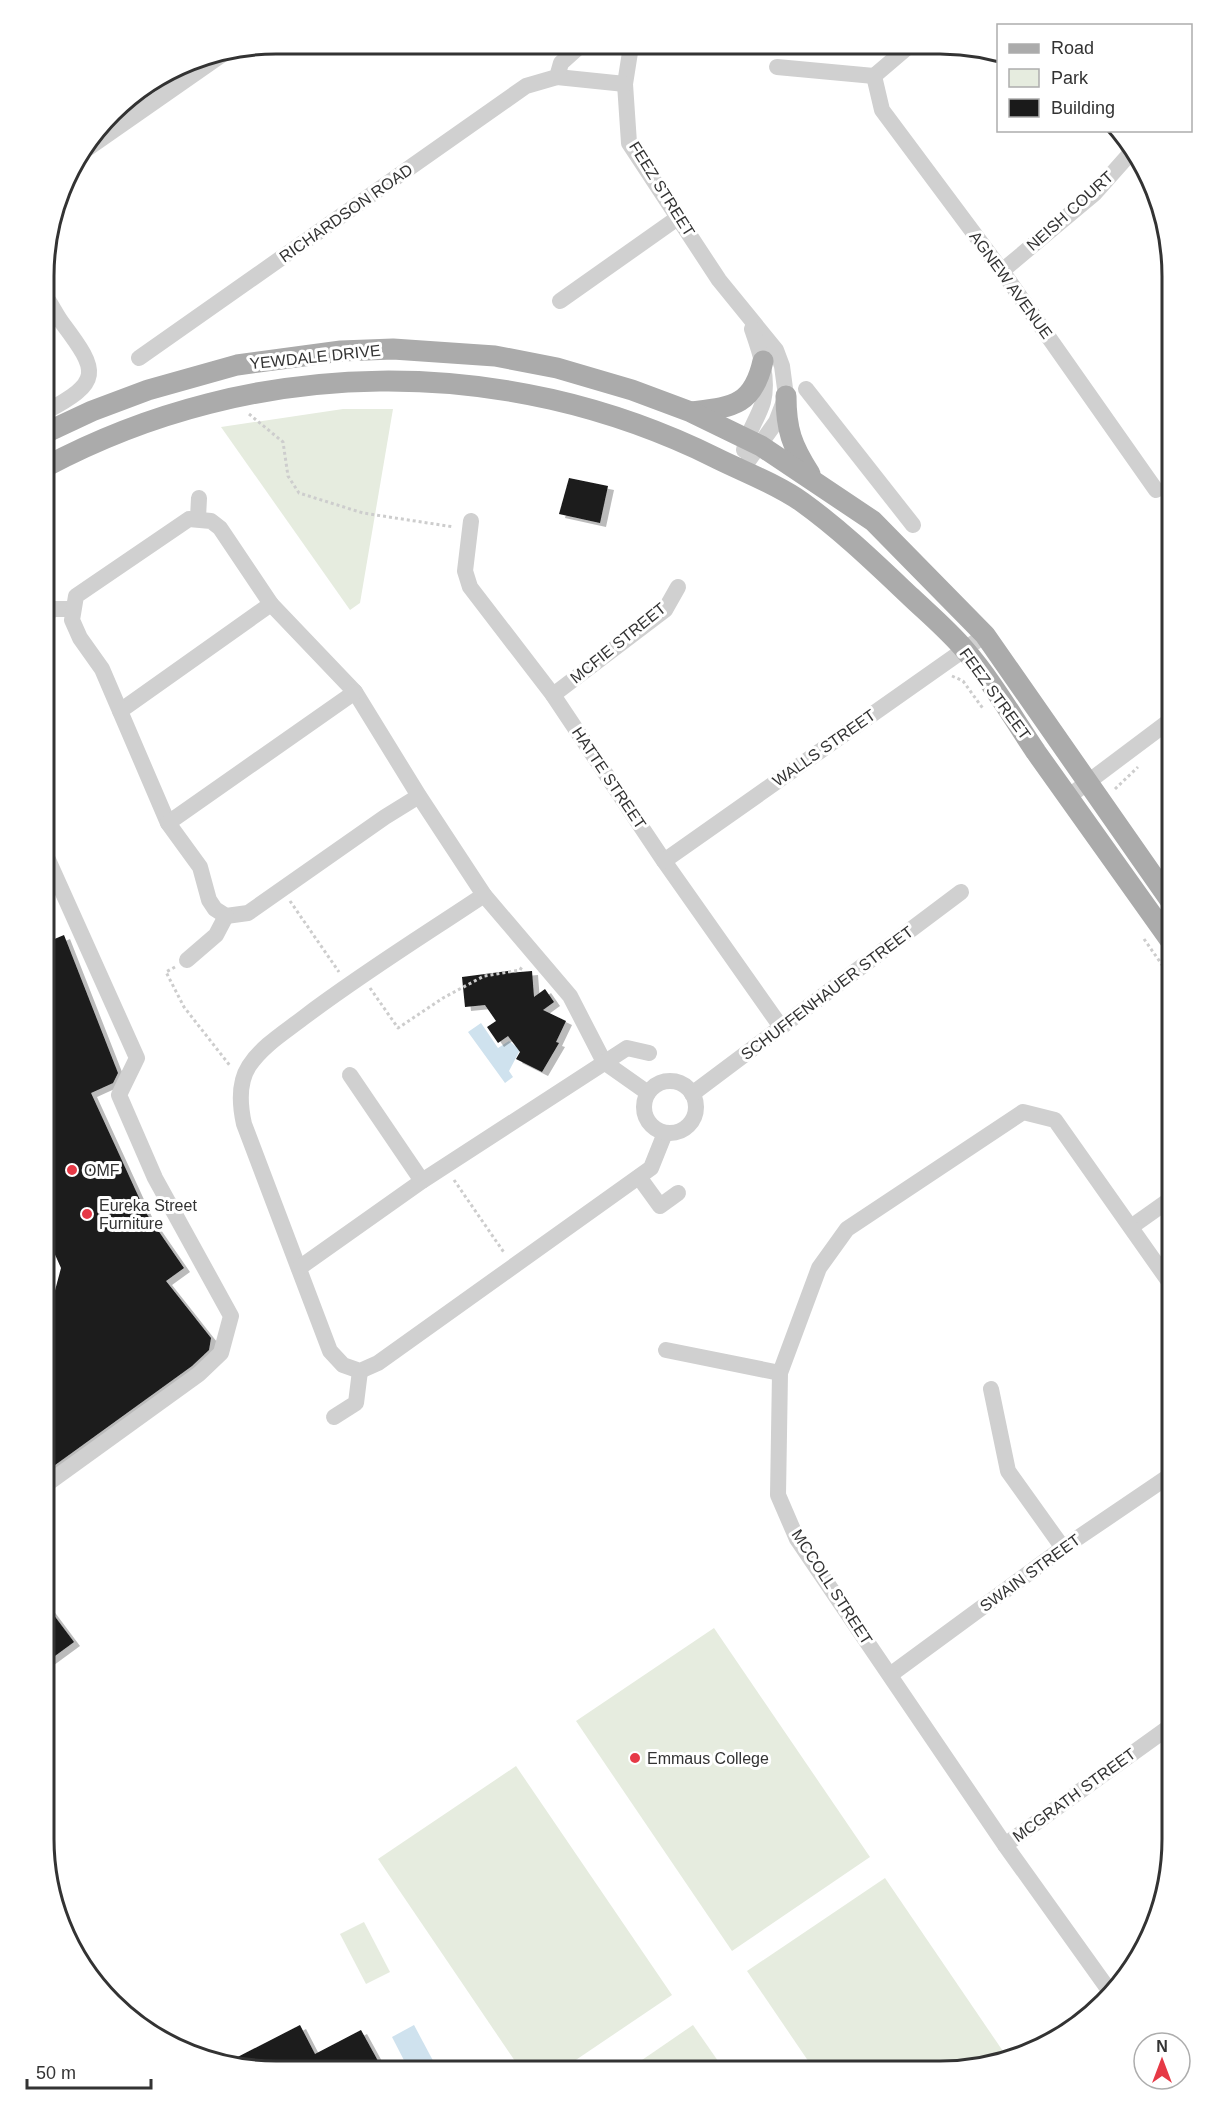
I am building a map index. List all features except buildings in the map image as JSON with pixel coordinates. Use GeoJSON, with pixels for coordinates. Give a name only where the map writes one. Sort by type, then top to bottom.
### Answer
{"type":"FeatureCollection","features":[{"type":"Feature","properties":{"kind":"main road","name":"YEWDALE DRIVE"},"geometry":{"type":"LineString","coordinates":[[54,429],[92,411],[148,390],[237,365],[341,351],[383,349],[495,356],[557,368],[632,390],[691,412],[754,442]]}},
{"type":"Feature","properties":{"kind":"main road"},"geometry":{"type":"LineString","coordinates":[[691,412],[730,407],[743,398],[759,378],[763,361]]}},
{"type":"Feature","properties":{"kind":"main road","name":"YEWDALE DRIVE"},"geometry":{"type":"LineString","coordinates":[[54,462],[107,438],[216,403],[318,383],[409,380],[451,382],[504,389],[611,414],[681,441],[741,471]]}},
{"type":"Feature","properties":{"kind":"main road"},"geometry":{"type":"LineString","coordinates":[[786,396],[786,424],[790,437],[796,452],[814,479]]}},
{"type":"Feature","properties":{"kind":"main road","name":"FEEZ STREET"},"geometry":{"type":"LineString","coordinates":[[754,442],[814,479],[875,524],[985,635],[1162,889]]}},
{"type":"Feature","properties":{"kind":"main road","name":"FEEZ STREET"},"geometry":{"type":"LineString","coordinates":[[741,471],[799,500],[869,556],[965,650],[1162,929]]}},
{"type":"Feature","properties":{"kind":"street"},"geometry":{"type":"LineString","coordinates":[[557,77],[561,63],[570,54]]}},
{"type":"Feature","properties":{"kind":"street","name":"FEEZ STREET"},"geometry":{"type":"LineString","coordinates":[[630,54],[626,84],[629,143],[719,279],[776,350],[782,366],[786,396],[776,422],[754,442]]}},
{"type":"Feature","properties":{"kind":"street"},"geometry":{"type":"LineString","coordinates":[[777,67],[874,76],[900,54]]}},
{"type":"Feature","properties":{"kind":"street"},"geometry":{"type":"LineString","coordinates":[[102,139],[207,65]]}},
{"type":"Feature","properties":{"kind":"street","name":"AGNEW AVENUE"},"geometry":{"type":"LineString","coordinates":[[874,76],[882,110],[1002,271],[1156,490]]}},
{"type":"Feature","properties":{"kind":"street","name":"RICHARDSON ROAD"},"geometry":{"type":"LineString","coordinates":[[139,358],[526,86],[557,77],[626,84]]}},
{"type":"Feature","properties":{"kind":"street","name":"NEISH COURT"},"geometry":{"type":"LineString","coordinates":[[1002,271],[1095,193],[1127,156]]}},
{"type":"Feature","properties":{"kind":"street"},"geometry":{"type":"LineString","coordinates":[[560,301],[680,217]]}},
{"type":"Feature","properties":{"kind":"street"},"geometry":{"type":"LineString","coordinates":[[54,309],[83,350],[88,360],[89,370],[88,379],[82,389],[54,406]]}},
{"type":"Feature","properties":{"kind":"street","name":"FEEZ STREET"},"geometry":{"type":"LineString","coordinates":[[741,471],[754,442],[762,402],[763,361],[747,316]]}},
{"type":"Feature","properties":{"kind":"street"},"geometry":{"type":"LineString","coordinates":[[807,389],[913,525]]}},
{"type":"Feature","properties":{"kind":"street"},"geometry":{"type":"LineString","coordinates":[[198,518],[199,498]]}},
{"type":"Feature","properties":{"kind":"street"},"geometry":{"type":"LineString","coordinates":[[875,524],[895,503]]}},
{"type":"Feature","properties":{"kind":"street"},"geometry":{"type":"LineString","coordinates":[[419,796],[385,817],[248,913],[226,916],[215,909],[209,900],[200,867],[168,823],[102,669],[80,638],[72,620],[72,609],[76,596],[176,525],[198,518],[211,521],[220,528],[271,604],[355,692],[484,895],[570,996],[604,1062],[648,1093]]}},
{"type":"Feature","properties":{"kind":"street","name":"HATTE STREET"},"geometry":{"type":"LineString","coordinates":[[470,525],[465,571],[470,587],[554,695],[664,861],[780,1028]]}},
{"type":"Feature","properties":{"kind":"street","name":"MCFIE STREET"},"geometry":{"type":"LineString","coordinates":[[554,695],[665,610],[678,587]]}},
{"type":"Feature","properties":{"kind":"street"},"geometry":{"type":"LineString","coordinates":[[120,711],[271,604]]}},
{"type":"Feature","properties":{"kind":"street"},"geometry":{"type":"LineString","coordinates":[[54,609],[72,609]]}},
{"type":"Feature","properties":{"kind":"street","name":"WALLS STREET"},"geometry":{"type":"LineString","coordinates":[[664,861],[985,635]]}},
{"type":"Feature","properties":{"kind":"street"},"geometry":{"type":"LineString","coordinates":[[168,823],[355,692]]}},
{"type":"Feature","properties":{"kind":"street"},"geometry":{"type":"LineString","coordinates":[[1068,797],[1162,727]]}},
{"type":"Feature","properties":{"kind":"street"},"geometry":{"type":"LineString","coordinates":[[54,873],[137,1058],[119,1095],[155,1178],[231,1316],[222,1353],[199,1374],[54,1479]]}},
{"type":"Feature","properties":{"kind":"street","name":"SCHUFFENHAUER STREET"},"geometry":{"type":"LineString","coordinates":[[692,1095],[961,892]]}},
{"type":"Feature","properties":{"kind":"street"},"geometry":{"type":"LineString","coordinates":[[484,895],[355,981],[268,1045],[248,1067],[241,1106],[244,1124],[330,1352],[343,1365],[360,1371],[378,1363],[651,1168],[665,1133]]}},
{"type":"Feature","properties":{"kind":"street"},"geometry":{"type":"LineString","coordinates":[[187,960],[216,935],[226,916]]}},
{"type":"Feature","properties":{"kind":"street"},"geometry":{"type":"LineString","coordinates":[[299,1268],[422,1181],[604,1062],[627,1048],[649,1053]]}},
{"type":"Feature","properties":{"kind":"street"},"geometry":{"type":"LineString","coordinates":[[350,1075],[422,1181]]}},
{"type":"Feature","properties":{"kind":"street"},"geometry":{"type":"LineString","coordinates":[[670,1081],[687,1088],[692,1095],[696,1111],[689,1126],[682,1131],[665,1133],[651,1125],[646,1118],[644,1101],[648,1093],[662,1083],[670,1081]]}},
{"type":"Feature","properties":{"kind":"street","name":"MCCOLL STREET"},"geometry":{"type":"LineString","coordinates":[[1106,1987],[1005,1845],[797,1539],[778,1495],[780,1373],[819,1268],[848,1229],[1023,1112],[1055,1120],[1131,1227]]}},
{"type":"Feature","properties":{"kind":"street"},"geometry":{"type":"LineString","coordinates":[[639,1177],[660,1206],[678,1193]]}},
{"type":"Feature","properties":{"kind":"street"},"geometry":{"type":"LineString","coordinates":[[1162,1205],[1131,1227],[1162,1272]]}},
{"type":"Feature","properties":{"kind":"street"},"geometry":{"type":"LineString","coordinates":[[666,1350],[780,1373]]}},
{"type":"Feature","properties":{"kind":"street"},"geometry":{"type":"LineString","coordinates":[[334,1417],[356,1403],[360,1371]]}},
{"type":"Feature","properties":{"kind":"street"},"geometry":{"type":"LineString","coordinates":[[991,1389],[1008,1471],[1063,1548]]}},
{"type":"Feature","properties":{"kind":"street","name":"SWAIN STREET"},"geometry":{"type":"LineString","coordinates":[[890,1675],[1063,1548],[1162,1481]]}},
{"type":"Feature","properties":{"kind":"street","name":"MCGRATH STREET"},"geometry":{"type":"LineString","coordinates":[[1005,1845],[1162,1732]]}},
{"type":"Feature","properties":{"kind":"path"},"geometry":{"type":"LineString","coordinates":[[241,407],[283,442],[288,476],[299,494],[363,513],[470,525]]}},
{"type":"Feature","properties":{"kind":"path"},"geometry":{"type":"LineString","coordinates":[[283,889],[355,981],[398,1028],[443,998],[484,976],[520,970],[533,952]]}},
{"type":"Feature","properties":{"kind":"path"},"geometry":{"type":"LineString","coordinates":[[187,960],[166,972],[184,1007],[237,1074],[245,1078]]}},
{"type":"Feature","properties":{"kind":"path"},"geometry":{"type":"LineString","coordinates":[[444,1167],[513,1266]]}},
{"type":"Feature","properties":{"kind":"green space"},"geometry":{"type":"Polygon","coordinates":[[[343,409],[393,409],[360,603],[350,610],[221,427],[343,409]]]}},
{"type":"Feature","properties":{"kind":"green space"},"geometry":{"type":"Polygon","coordinates":[[[714,1628],[870,1857],[732,1951],[576,1721],[714,1628]]]}},
{"type":"Feature","properties":{"kind":"green space"},"geometry":{"type":"Polygon","coordinates":[[[516,1766],[672,1995],[574,2061],[515,2061],[378,1859],[516,1766]]]}},
{"type":"Feature","properties":{"kind":"green space"},"geometry":{"type":"Polygon","coordinates":[[[885,1878],[1003,2052],[955,2061],[808,2061],[747,1971],[885,1878]]]}},
{"type":"Feature","properties":{"kind":"green space"},"geometry":{"type":"Polygon","coordinates":[[[364,1922],[390,1972],[366,1984],[340,1934],[364,1922]]]}},
{"type":"Feature","properties":{"kind":"green space"},"geometry":{"type":"Polygon","coordinates":[[[693,2025],[718,2061],[641,2061],[693,2025]]]}},
{"type":"Feature","properties":{"kind":"water"},"geometry":{"type":"Polygon","coordinates":[[[481,1023],[498,1048],[509,1041],[520,1050],[509,1071],[513,1077],[505,1083],[468,1032],[481,1023]]]}},
{"type":"Feature","properties":{"kind":"water"},"geometry":{"type":"Polygon","coordinates":[[[414,2025],[433,2061],[404,2061],[392,2037],[414,2025]]]}},
{"type":"Feature","properties":{"kind":"place","name":"OMF"},"geometry":{"type":"Point","coordinates":[72,1170]}},
{"type":"Feature","properties":{"kind":"place","name":"Eureka Street Furniture"},"geometry":{"type":"Point","coordinates":[87,1214]}},
{"type":"Feature","properties":{"kind":"place","name":"Emmaus College"},"geometry":{"type":"Point","coordinates":[635,1758]}}]}
